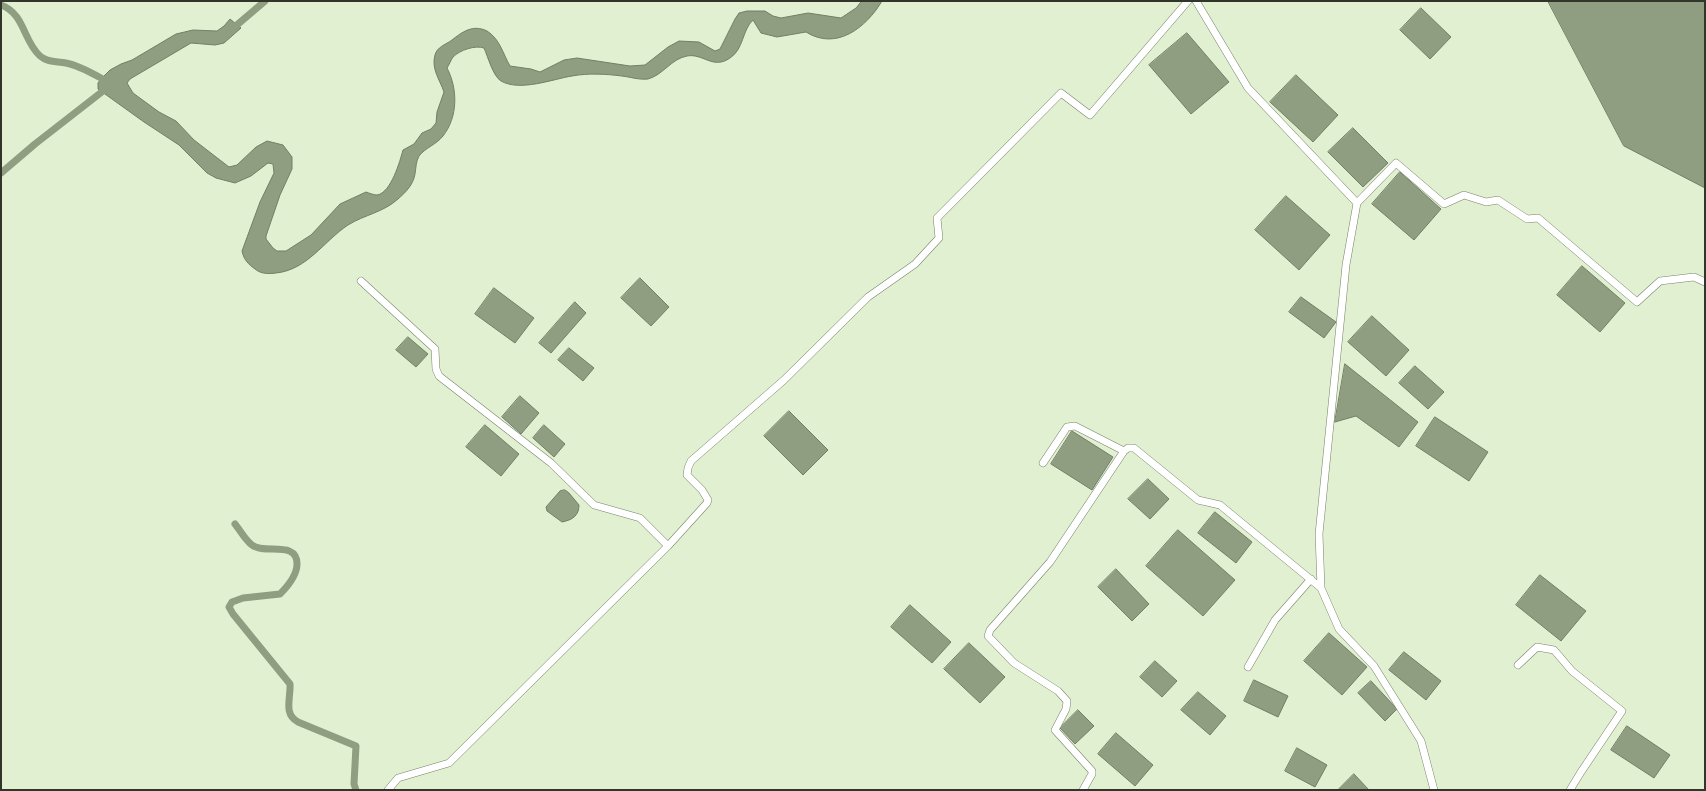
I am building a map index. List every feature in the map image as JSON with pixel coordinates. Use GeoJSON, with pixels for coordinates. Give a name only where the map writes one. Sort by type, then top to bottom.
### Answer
{"type":"FeatureCollection","features":[{"type":"Feature","properties":{"kind":"street"},"geometry":{"type":"LineString","coordinates":[[388,790],[398,778],[449,763],[668,546],[708,500],[702,490],[687,475],[692,461],[784,380],[868,297],[915,264],[939,238],[937,218],[1061,93],[1090,115],[1188,1]]}},
{"type":"Feature","properties":{"kind":"street"},"geometry":{"type":"LineString","coordinates":[[1196,1],[1248,88],[1356,203]]}},
{"type":"Feature","properties":{"kind":"street"},"geometry":{"type":"LineString","coordinates":[[1320,588],[1319,534],[1344,285],[1356,203],[1396,163],[1444,204],[1464,195],[1486,202],[1498,200],[1526,219],[1538,218],[1637,302],[1660,281],[1694,277],[1705,282]]}},
{"type":"Feature","properties":{"kind":"street"},"geometry":{"type":"LineString","coordinates":[[361,281],[434,349],[436,369],[440,376],[550,463],[594,505],[640,518],[668,546]]}},
{"type":"Feature","properties":{"kind":"street"},"geometry":{"type":"LineString","coordinates":[[1043,462],[1067,427],[1075,426],[1124,451]]}},
{"type":"Feature","properties":{"kind":"street"},"geometry":{"type":"LineString","coordinates":[[1083,790],[1092,771],[1055,730],[1066,709],[1067,701],[1058,692],[1014,663],[988,636],[990,630],[1050,562],[1124,451],[1128,448],[1134,448],[1198,500],[1220,505],[1320,588],[1340,629],[1374,666],[1421,741],[1434,790]]}},
{"type":"Feature","properties":{"kind":"street"},"geometry":{"type":"LineString","coordinates":[[1248,667],[1275,620],[1311,579]]}},
{"type":"Feature","properties":{"kind":"street"},"geometry":{"type":"LineString","coordinates":[[1518,665],[1537,647],[1554,650],[1572,671],[1622,711],[1580,772],[1570,790]]}},
{"type":"Feature","properties":{"kind":"shaded area"},"geometry":{"type":"Polygon","coordinates":[[[862,1],[882,1],[868,20],[859,28],[839,38],[817,37],[806,32],[777,37],[761,33],[753,20],[749,24],[738,50],[730,58],[724,61],[713,62],[687,56],[676,60],[648,79],[591,74],[536,84],[509,84],[498,79],[484,48],[476,47],[464,50],[453,57],[447,68],[455,94],[452,120],[443,136],[419,156],[414,178],[406,191],[387,207],[348,225],[306,261],[287,271],[276,273],[257,271],[247,262],[242,251],[260,202],[274,173],[273,164],[268,163],[251,176],[235,183],[216,178],[207,173],[179,145],[98,89],[98,83],[110,70],[132,60],[176,34],[193,30],[217,31],[230,19],[241,28],[224,43],[215,45],[191,43],[130,79],[127,83],[133,93],[159,112],[176,121],[194,140],[229,167],[237,165],[256,147],[267,141],[283,145],[292,157],[292,169],[280,195],[266,239],[277,251],[286,251],[311,235],[340,204],[366,192],[377,195],[387,189],[394,176],[403,150],[414,144],[422,133],[431,129],[436,123],[437,112],[444,92],[434,65],[436,52],[442,46],[468,30],[477,28],[491,34],[498,42],[510,66],[540,72],[564,60],[577,58],[630,66],[645,65],[679,41],[699,42],[715,51],[720,49],[739,13],[765,11],[781,18],[808,13],[841,18],[856,8],[862,1]]]}},
{"type":"Feature","properties":{"kind":"shaded area"},"geometry":{"type":"Polygon","coordinates":[[[1548,1],[1705,1],[1705,188],[1624,146],[1548,1]]]}},
{"type":"Feature","properties":{"kind":"shaded area"},"geometry":{"type":"Polygon","coordinates":[[[1421,8],[1451,37],[1430,59],[1400,30],[1421,8]]]}},
{"type":"Feature","properties":{"kind":"shaded area"},"geometry":{"type":"Polygon","coordinates":[[[1187,33],[1229,82],[1191,114],[1149,65],[1187,33]]]}},
{"type":"Feature","properties":{"kind":"shaded area"},"geometry":{"type":"Polygon","coordinates":[[[1296,75],[1338,115],[1313,142],[1270,102],[1296,75]]]}},
{"type":"Feature","properties":{"kind":"shaded area"},"geometry":{"type":"Polygon","coordinates":[[[1353,128],[1388,163],[1363,187],[1328,152],[1353,128]]]}},
{"type":"Feature","properties":{"kind":"shaded area"},"geometry":{"type":"Polygon","coordinates":[[[1400,172],[1441,209],[1414,240],[1372,204],[1400,172]]]}},
{"type":"Feature","properties":{"kind":"shaded area"},"geometry":{"type":"Polygon","coordinates":[[[1286,196],[1330,235],[1299,270],[1255,230],[1286,196]]]}},
{"type":"Feature","properties":{"kind":"shaded area"},"geometry":{"type":"Polygon","coordinates":[[[1582,266],[1625,303],[1600,332],[1557,295],[1582,266]]]}},
{"type":"Feature","properties":{"kind":"shaded area"},"geometry":{"type":"Polygon","coordinates":[[[640,278],[669,307],[651,326],[621,298],[640,278]]]}},
{"type":"Feature","properties":{"kind":"shaded area"},"geometry":{"type":"Polygon","coordinates":[[[494,288],[534,318],[515,343],[475,314],[494,288]]]}},
{"type":"Feature","properties":{"kind":"shaded area"},"geometry":{"type":"Polygon","coordinates":[[[1301,297],[1336,322],[1324,338],[1289,312],[1301,297]]]}},
{"type":"Feature","properties":{"kind":"shaded area"},"geometry":{"type":"Polygon","coordinates":[[[575,302],[586,313],[551,353],[539,343],[575,302]]]}},
{"type":"Feature","properties":{"kind":"shaded area"},"geometry":{"type":"Polygon","coordinates":[[[1372,316],[1409,350],[1386,376],[1348,342],[1372,316]]]}},
{"type":"Feature","properties":{"kind":"shaded area"},"geometry":{"type":"Polygon","coordinates":[[[408,337],[428,354],[416,367],[396,350],[408,337]]]}},
{"type":"Feature","properties":{"kind":"shaded area"},"geometry":{"type":"Polygon","coordinates":[[[569,348],[594,368],[583,381],[558,360],[569,348]]]}},
{"type":"Feature","properties":{"kind":"shaded area"},"geometry":{"type":"Polygon","coordinates":[[[1345,364],[1418,422],[1399,447],[1356,416],[1335,422],[1345,364]]]}},
{"type":"Feature","properties":{"kind":"shaded area"},"geometry":{"type":"Polygon","coordinates":[[[1415,366],[1444,392],[1428,409],[1399,383],[1415,366]]]}},
{"type":"Feature","properties":{"kind":"shaded area"},"geometry":{"type":"Polygon","coordinates":[[[520,396],[539,413],[521,434],[502,417],[520,396]]]}},
{"type":"Feature","properties":{"kind":"shaded area"},"geometry":{"type":"Polygon","coordinates":[[[789,411],[828,450],[803,475],[764,436],[789,411]]]}},
{"type":"Feature","properties":{"kind":"shaded area"},"geometry":{"type":"Polygon","coordinates":[[[1435,417],[1488,452],[1469,481],[1416,446],[1435,417]]]}},
{"type":"Feature","properties":{"kind":"shaded area"},"geometry":{"type":"Polygon","coordinates":[[[485,425],[519,454],[501,476],[466,447],[485,425]]]}},
{"type":"Feature","properties":{"kind":"shaded area"},"geometry":{"type":"Polygon","coordinates":[[[544,425],[565,444],[554,457],[533,438],[544,425]]]}},
{"type":"Feature","properties":{"kind":"shaded area"},"geometry":{"type":"Polygon","coordinates":[[[1072,431],[1113,457],[1092,490],[1051,464],[1072,431]]]}},
{"type":"Feature","properties":{"kind":"shaded area"},"geometry":{"type":"Polygon","coordinates":[[[1148,479],[1169,499],[1150,519],[1128,499],[1148,479]]]}},
{"type":"Feature","properties":{"kind":"shaded area"},"geometry":{"type":"Polygon","coordinates":[[[565,490],[579,505],[579,509],[574,517],[562,522],[547,511],[546,507],[560,491],[565,490]]]}},
{"type":"Feature","properties":{"kind":"shaded area"},"geometry":{"type":"Polygon","coordinates":[[[1215,512],[1252,542],[1236,563],[1198,533],[1215,512]]]}},
{"type":"Feature","properties":{"kind":"shaded area"},"geometry":{"type":"Polygon","coordinates":[[[1178,530],[1235,580],[1203,616],[1146,566],[1178,530]]]}},
{"type":"Feature","properties":{"kind":"shaded area"},"geometry":{"type":"Polygon","coordinates":[[[1116,569],[1149,604],[1132,621],[1098,587],[1116,569]]]}},
{"type":"Feature","properties":{"kind":"shaded area"},"geometry":{"type":"Polygon","coordinates":[[[1540,575],[1586,611],[1561,641],[1516,605],[1540,575]]]}},
{"type":"Feature","properties":{"kind":"shaded area"},"geometry":{"type":"Polygon","coordinates":[[[910,605],[951,642],[932,663],[891,627],[910,605]]]}},
{"type":"Feature","properties":{"kind":"shaded area"},"geometry":{"type":"Polygon","coordinates":[[[1329,633],[1367,667],[1342,695],[1304,661],[1329,633]]]}},
{"type":"Feature","properties":{"kind":"shaded area"},"geometry":{"type":"Polygon","coordinates":[[[969,643],[1005,677],[980,703],[944,669],[969,643]]]}},
{"type":"Feature","properties":{"kind":"shaded area"},"geometry":{"type":"Polygon","coordinates":[[[1404,652],[1441,681],[1426,700],[1389,670],[1404,652]]]}},
{"type":"Feature","properties":{"kind":"shaded area"},"geometry":{"type":"Polygon","coordinates":[[[1155,661],[1177,681],[1162,697],[1140,677],[1155,661]]]}},
{"type":"Feature","properties":{"kind":"shaded area"},"geometry":{"type":"Polygon","coordinates":[[[1254,680],[1288,696],[1278,717],[1244,701],[1254,680]]]}},
{"type":"Feature","properties":{"kind":"shaded area"},"geometry":{"type":"Polygon","coordinates":[[[1371,681],[1397,709],[1385,721],[1358,693],[1371,681]]]}},
{"type":"Feature","properties":{"kind":"shaded area"},"geometry":{"type":"Polygon","coordinates":[[[1198,692],[1226,716],[1210,735],[1181,710],[1198,692]]]}},
{"type":"Feature","properties":{"kind":"shaded area"},"geometry":{"type":"Polygon","coordinates":[[[1078,710],[1094,726],[1075,744],[1060,728],[1078,710]]]}},
{"type":"Feature","properties":{"kind":"shaded area"},"geometry":{"type":"Polygon","coordinates":[[[1627,726],[1670,755],[1654,778],[1611,750],[1627,726]]]}},
{"type":"Feature","properties":{"kind":"shaded area"},"geometry":{"type":"Polygon","coordinates":[[[1116,733],[1153,765],[1135,786],[1098,754],[1116,733]]]}},
{"type":"Feature","properties":{"kind":"shaded area"},"geometry":{"type":"Polygon","coordinates":[[[1297,748],[1327,765],[1315,787],[1285,771],[1297,748]]]}},
{"type":"Feature","properties":{"kind":"shaded area"},"geometry":{"type":"Polygon","coordinates":[[[1354,774],[1369,790],[1338,790],[1354,774]]]}},
{"type":"Feature","properties":{"kind":"waterway"},"geometry":{"type":"LineString","coordinates":[[231,30],[265,1]]}},
{"type":"Feature","properties":{"kind":"waterway"},"geometry":{"type":"LineString","coordinates":[[1,5],[15,15],[34,50],[40,56],[50,61],[78,67],[112,84],[1,173]]}},
{"type":"Feature","properties":{"kind":"waterway"},"geometry":{"type":"LineString","coordinates":[[235,524],[252,545],[258,548],[286,550],[292,552],[296,557],[297,568],[280,594],[243,598],[232,602],[229,607],[290,684],[289,710],[293,719],[356,746],[354,784],[356,790]]}}]}
